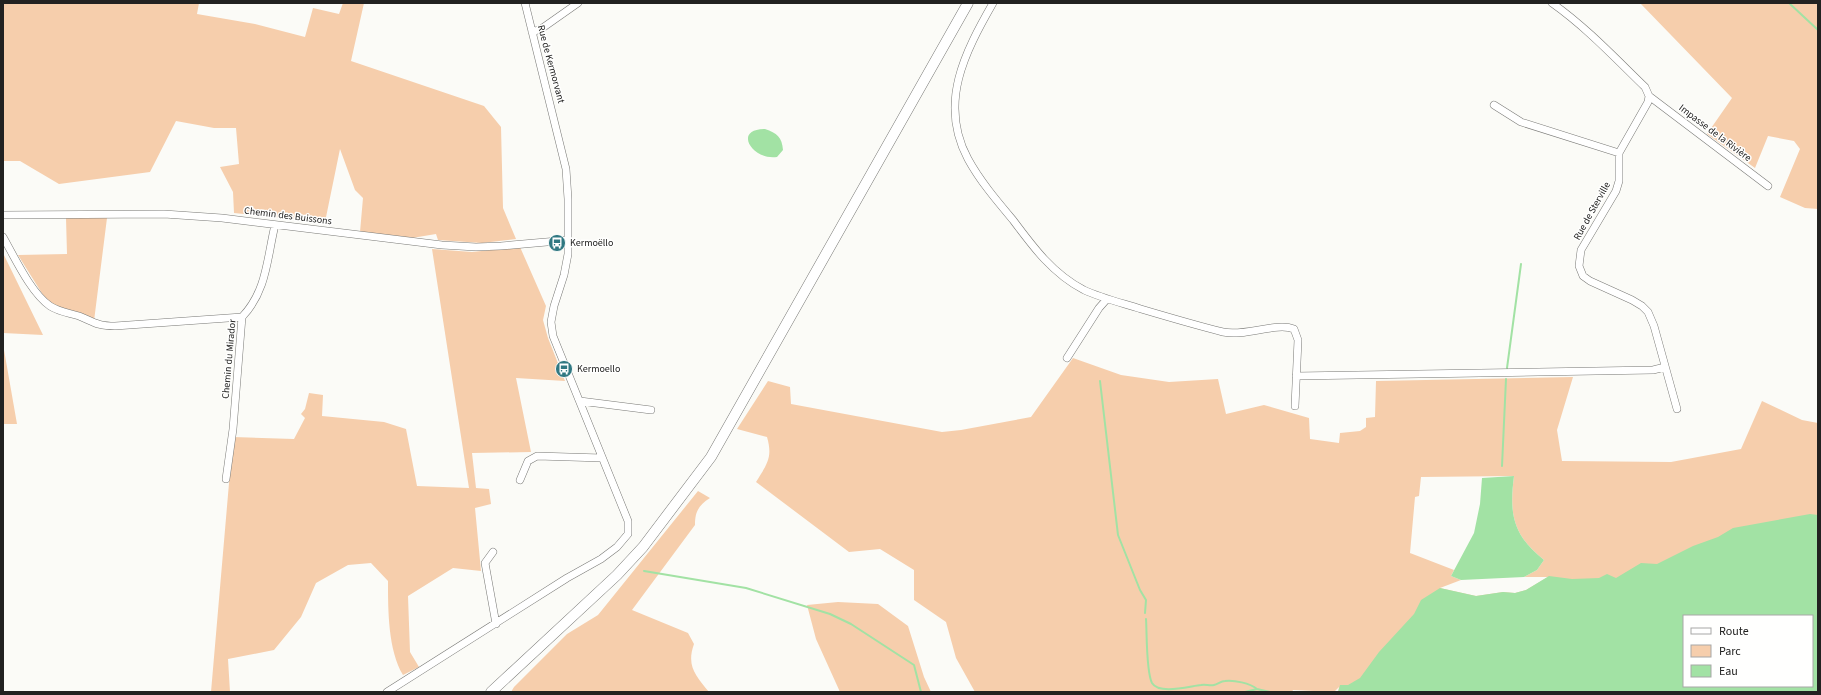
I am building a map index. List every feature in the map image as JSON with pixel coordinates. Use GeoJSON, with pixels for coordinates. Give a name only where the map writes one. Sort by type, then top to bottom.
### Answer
{"type":"FeatureCollection","features":[{"type":"Feature","properties":{"kind":"main road"},"geometry":{"type":"LineString","coordinates":[[491,692],[617,575],[643,547],[711,457],[968,3]]}},
{"type":"Feature","properties":{"kind":"street","name":"Rue de Kermorvant"},"geometry":{"type":"LineString","coordinates":[[386,692],[496,624],[566,578],[601,559],[616,547],[628,534],[628,521],[553,336],[551,322],[554,306],[564,275],[568,254],[569,240],[566,169],[525,3]]}},
{"type":"Feature","properties":{"kind":"street"},"geometry":{"type":"LineString","coordinates":[[532,32],[542,29],[578,3]]}},
{"type":"Feature","properties":{"kind":"street"},"geometry":{"type":"LineString","coordinates":[[993,3],[973,38],[958,78],[955,96],[955,114],[960,141],[980,178],[1038,253],[1053,269],[1084,290],[1107,299],[1225,333],[1252,332],[1283,327],[1294,329],[1298,340],[1295,406]]}},
{"type":"Feature","properties":{"kind":"street"},"geometry":{"type":"LineString","coordinates":[[1552,3],[1575,19],[1645,87],[1649,96]]}},
{"type":"Feature","properties":{"kind":"street","name":"Rue de Sterville"},"geometry":{"type":"LineString","coordinates":[[1649,96],[1648,102],[1619,153],[1619,181],[1616,191],[1582,250],[1579,266],[1583,276],[1590,282],[1632,300],[1648,312],[1654,326],[1677,410]]}},
{"type":"Feature","properties":{"kind":"street","name":"Impasse de la Rivière"},"geometry":{"type":"LineString","coordinates":[[1649,96],[1768,186]]}},
{"type":"Feature","properties":{"kind":"street"},"geometry":{"type":"LineString","coordinates":[[1494,105],[1521,122],[1619,153]]}},
{"type":"Feature","properties":{"kind":"street","name":"Chemin des Buissons"},"geometry":{"type":"LineString","coordinates":[[3,215],[164,214],[222,218],[442,245],[476,247],[569,240]]}},
{"type":"Feature","properties":{"kind":"street","name":"Chemin du Mirador"},"geometry":{"type":"LineString","coordinates":[[226,479],[233,429],[242,316],[251,307],[260,291],[275,225]]}},
{"type":"Feature","properties":{"kind":"street"},"geometry":{"type":"LineString","coordinates":[[3,237],[29,280],[44,301],[57,310],[80,316],[94,324],[115,326],[242,316]]}},
{"type":"Feature","properties":{"kind":"street"},"geometry":{"type":"LineString","coordinates":[[1067,358],[1099,308],[1107,299]]}},
{"type":"Feature","properties":{"kind":"street"},"geometry":{"type":"LineString","coordinates":[[1296,376],[1645,371],[1665,367]]}},
{"type":"Feature","properties":{"kind":"street"},"geometry":{"type":"LineString","coordinates":[[580,400],[651,410]]}},
{"type":"Feature","properties":{"kind":"street"},"geometry":{"type":"LineString","coordinates":[[520,480],[528,461],[537,456],[602,458]]}},
{"type":"Feature","properties":{"kind":"street"},"geometry":{"type":"LineString","coordinates":[[493,552],[485,563],[496,624]]}},
{"type":"Feature","properties":{"kind":"green space"},"geometry":{"type":"Polygon","coordinates":[[[3,3],[199,3],[197,14],[255,24],[305,37],[313,8],[339,14],[343,3],[364,3],[351,61],[484,106],[501,127],[503,208],[516,239],[482,243],[438,240],[436,234],[412,238],[360,232],[363,198],[355,190],[340,149],[325,222],[234,213],[233,192],[220,167],[239,164],[236,128],[214,128],[176,121],[150,172],[59,184],[20,161],[3,161],[3,3]]]}},
{"type":"Feature","properties":{"kind":"green space"},"geometry":{"type":"Polygon","coordinates":[[[1640,3],[1818,3],[1818,209],[1805,208],[1780,197],[1800,149],[1794,141],[1768,136],[1755,168],[1707,134],[1732,98],[1640,3]]]}},
{"type":"Feature","properties":{"kind":"green space"},"geometry":{"type":"Polygon","coordinates":[[[66,218],[107,218],[94,321],[53,305],[43,295],[18,255],[67,254],[66,218]]]}},
{"type":"Feature","properties":{"kind":"green space"},"geometry":{"type":"Polygon","coordinates":[[[520,247],[546,306],[543,320],[548,338],[565,381],[516,378],[531,452],[472,453],[476,488],[489,489],[491,504],[475,508],[481,571],[453,568],[408,596],[410,652],[419,667],[403,675],[394,654],[390,630],[388,581],[371,563],[348,565],[316,583],[301,617],[274,650],[228,659],[230,692],[211,692],[233,437],[294,439],[305,418],[301,414],[305,409],[309,393],[323,395],[322,416],[384,422],[406,429],[417,486],[469,488],[432,249],[472,252],[520,247]]]}},
{"type":"Feature","properties":{"kind":"green space"},"geometry":{"type":"Polygon","coordinates":[[[3,253],[43,335],[3,333],[3,253]]]}},
{"type":"Feature","properties":{"kind":"green space"},"geometry":{"type":"Polygon","coordinates":[[[3,344],[17,424],[3,424],[3,344]]]}},
{"type":"Feature","properties":{"kind":"green space"},"geometry":{"type":"Polygon","coordinates":[[[1073,358],[1121,375],[1169,382],[1218,379],[1226,414],[1264,405],[1309,418],[1310,439],[1339,443],[1340,433],[1360,431],[1366,427],[1366,418],[1375,417],[1376,381],[1573,377],[1557,430],[1562,461],[1671,462],[1741,449],[1762,401],[1802,420],[1818,423],[1818,692],[1338,692],[1339,687],[1334,692],[1293,690],[1292,692],[975,692],[956,658],[946,622],[914,600],[914,570],[880,549],[849,552],[756,482],[768,461],[769,444],[767,437],[737,429],[768,381],[790,387],[791,404],[942,432],[1031,417],[1073,358]],[[1514,476],[1421,477],[1419,496],[1415,497],[1410,553],[1454,570],[1451,576],[1461,580],[1440,588],[1476,596],[1503,592],[1515,593],[1526,590],[1548,577],[1524,577],[1537,570],[1544,560],[1526,542],[1520,533],[1513,513],[1514,476]]]}},
{"type":"Feature","properties":{"kind":"green space"},"geometry":{"type":"Polygon","coordinates":[[[698,491],[710,498],[700,506],[697,512],[695,525],[632,610],[688,633],[694,644],[691,659],[692,665],[696,676],[709,692],[511,692],[514,687],[567,634],[598,615],[698,491]]]}},
{"type":"Feature","properties":{"kind":"green space"},"geometry":{"type":"Polygon","coordinates":[[[838,602],[878,604],[908,626],[924,677],[931,692],[840,692],[816,639],[807,605],[838,602]]]}},
{"type":"Feature","properties":{"kind":"water"},"geometry":{"type":"Polygon","coordinates":[[[765,129],[776,134],[780,139],[783,150],[777,157],[768,157],[760,154],[754,150],[750,144],[748,139],[750,134],[755,130],[765,129]]]}},
{"type":"Feature","properties":{"kind":"water"},"geometry":{"type":"Polygon","coordinates":[[[1514,476],[1512,502],[1516,523],[1526,542],[1544,560],[1537,570],[1524,577],[1461,580],[1451,576],[1474,533],[1480,504],[1482,478],[1514,476]]]}},
{"type":"Feature","properties":{"kind":"water"},"geometry":{"type":"Polygon","coordinates":[[[1810,514],[1818,515],[1818,692],[1338,692],[1340,685],[1348,685],[1360,678],[1379,652],[1414,614],[1421,600],[1440,588],[1476,596],[1503,592],[1515,593],[1526,590],[1549,576],[1572,579],[1599,578],[1607,574],[1616,578],[1641,563],[1657,564],[1693,546],[1718,537],[1733,528],[1810,514]]]}},
{"type":"Feature","properties":{"kind":"waterway"},"geometry":{"type":"LineString","coordinates":[[1789,3],[1818,30]]}},
{"type":"Feature","properties":{"kind":"waterway"},"geometry":{"type":"LineString","coordinates":[[1507,368],[1521,264]]}},
{"type":"Feature","properties":{"kind":"waterway"},"geometry":{"type":"LineString","coordinates":[[1502,466],[1506,379]]}},
{"type":"Feature","properties":{"kind":"waterway"},"geometry":{"type":"LineString","coordinates":[[1100,381],[1118,535],[1140,590],[1146,600],[1145,613]]}},
{"type":"Feature","properties":{"kind":"waterway"},"geometry":{"type":"LineString","coordinates":[[644,571],[746,588],[830,614],[851,624],[914,665],[921,692]]}},
{"type":"Feature","properties":{"kind":"waterway"},"geometry":{"type":"LineString","coordinates":[[1146,619],[1147,652],[1150,678],[1156,687],[1161,689],[1175,689],[1215,685],[1222,681],[1229,681],[1246,684],[1257,689]]}},
{"type":"Feature","properties":{"kind":"waterway"},"geometry":{"type":"LineString","coordinates":[[1245,692],[1257,689],[1270,692]]}},
{"type":"Feature","properties":{"kind":"place","name":"Kermoëllo"},"geometry":{"type":"Point","coordinates":[557,243]}},
{"type":"Feature","properties":{"kind":"place","name":"Kermoello"},"geometry":{"type":"Point","coordinates":[564,369]}}]}
